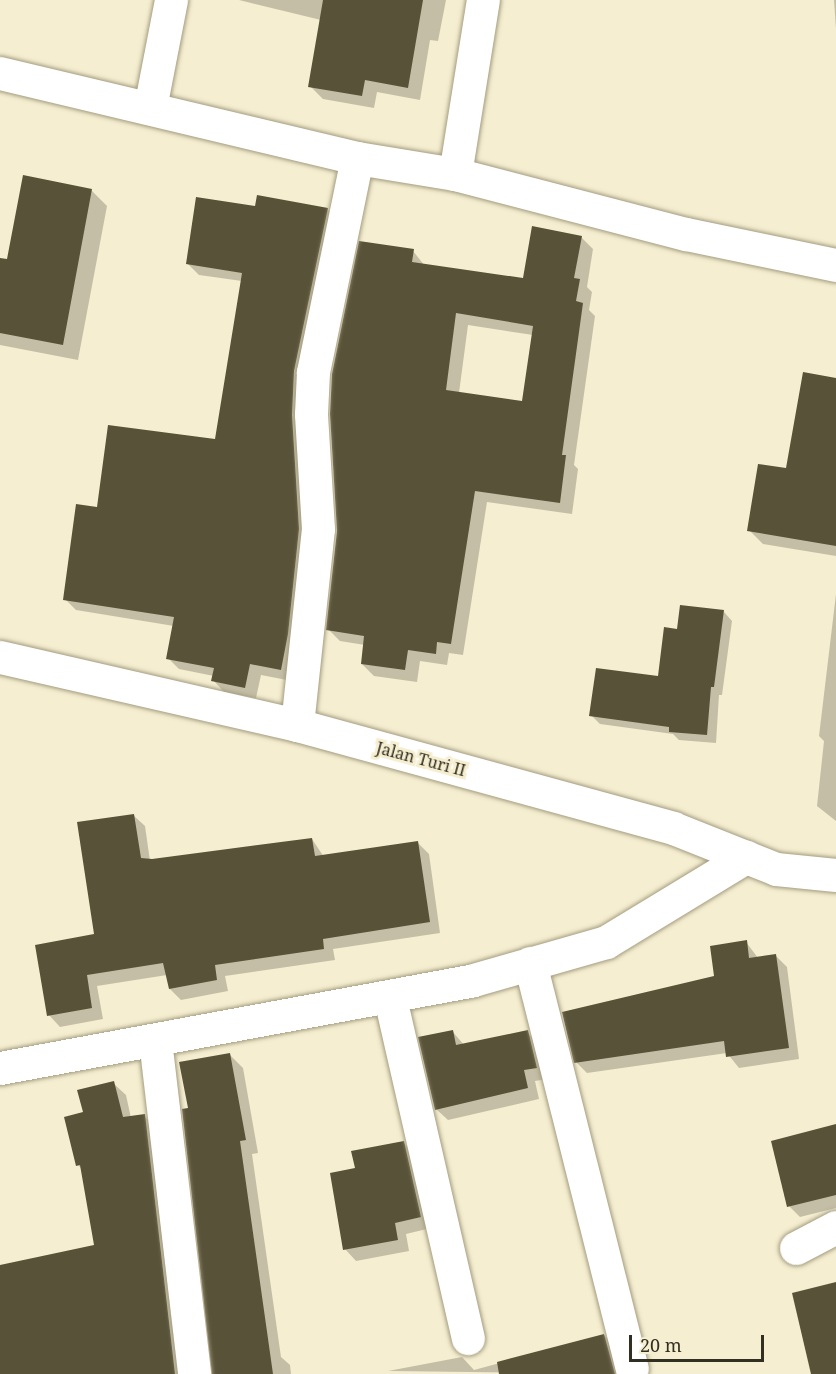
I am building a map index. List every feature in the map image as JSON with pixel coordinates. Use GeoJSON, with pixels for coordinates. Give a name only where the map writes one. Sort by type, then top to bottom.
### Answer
{"type":"FeatureCollection","features":[{"type":"Feature","properties":{"kind":"street"},"geometry":{"type":"LineString","coordinates":[[150,108],[171,0]]}},
{"type":"Feature","properties":{"kind":"street"},"geometry":{"type":"LineString","coordinates":[[455,174],[483,0]]}},
{"type":"Feature","properties":{"kind":"street"},"geometry":{"type":"LineString","coordinates":[[0,73],[357,158],[455,174],[686,234],[836,265]]}},
{"type":"Feature","properties":{"kind":"street"},"geometry":{"type":"LineString","coordinates":[[297,725],[319,518],[311,414],[313,372],[357,158]]}},
{"type":"Feature","properties":{"kind":"street","name":"Jalan Turi II"},"geometry":{"type":"LineString","coordinates":[[0,657],[297,725],[673,828],[776,869],[836,875]]}},
{"type":"Feature","properties":{"kind":"street"},"geometry":{"type":"LineString","coordinates":[[0,1068],[390,998],[606,942],[746,857]]}},
{"type":"Feature","properties":{"kind":"street"},"geometry":{"type":"LineString","coordinates":[[530,963],[632,1368]]}},
{"type":"Feature","properties":{"kind":"street"},"geometry":{"type":"LineString","coordinates":[[390,998],[468,1338]]}},
{"type":"Feature","properties":{"kind":"street"},"geometry":{"type":"LineString","coordinates":[[155,1040],[194,1374]]}},
{"type":"Feature","properties":{"kind":"street"},"geometry":{"type":"LineString","coordinates":[[796,1248],[836,1227]]}},
{"type":"Feature","properties":{"kind":"building"},"geometry":{"type":"Polygon","coordinates":[[[323,0],[423,0],[408,88],[365,80],[362,96],[308,87],[323,0]]]}},
{"type":"Feature","properties":{"kind":"building"},"geometry":{"type":"Polygon","coordinates":[[[23,175],[92,189],[63,345],[0,333],[0,258],[7,259],[23,175]]]}},
{"type":"Feature","properties":{"kind":"building"},"geometry":{"type":"Polygon","coordinates":[[[257,195],[328,208],[294,371],[292,415],[299,529],[288,634],[281,670],[250,664],[245,688],[211,681],[214,668],[166,659],[174,617],[63,600],[76,504],[97,507],[108,425],[215,439],[242,273],[186,264],[196,197],[255,206],[257,195]]]}},
{"type":"Feature","properties":{"kind":"building"},"geometry":{"type":"Polygon","coordinates":[[[532,226],[582,236],[574,278],[580,279],[576,301],[583,303],[562,455],[566,455],[560,503],[475,491],[451,644],[437,642],[436,654],[408,650],[405,670],[361,664],[364,636],[326,630],[337,531],[330,414],[332,374],[359,241],[414,249],[412,262],[523,278],[532,226]],[[456,313],[446,390],[522,401],[533,326],[456,313]]]}},
{"type":"Feature","properties":{"kind":"building"},"geometry":{"type":"Polygon","coordinates":[[[803,372],[836,378],[836,546],[747,531],[758,464],[786,468],[803,372]]]}},
{"type":"Feature","properties":{"kind":"building"},"geometry":{"type":"Polygon","coordinates":[[[680,605],[724,610],[714,687],[711,687],[707,735],[669,732],[669,727],[589,716],[596,668],[658,676],[664,627],[677,629],[680,605]]]}},
{"type":"Feature","properties":{"kind":"building"},"geometry":{"type":"Polygon","coordinates":[[[134,814],[141,858],[152,859],[312,838],[315,856],[418,841],[430,922],[323,939],[324,949],[215,965],[217,980],[169,989],[163,963],[87,975],[92,1008],[47,1016],[35,945],[94,934],[77,822],[134,814]]]}},
{"type":"Feature","properties":{"kind":"building"},"geometry":{"type":"Polygon","coordinates":[[[747,940],[749,958],[776,954],[789,1048],[726,1057],[724,1041],[574,1063],[562,1012],[714,976],[710,946],[747,940]]]}},
{"type":"Feature","properties":{"kind":"building"},"geometry":{"type":"Polygon","coordinates":[[[453,1030],[456,1045],[528,1030],[537,1068],[524,1070],[528,1088],[435,1110],[418,1037],[453,1030]]]}},
{"type":"Feature","properties":{"kind":"building"},"geometry":{"type":"Polygon","coordinates":[[[230,1053],[246,1140],[240,1141],[273,1374],[212,1374],[182,1109],[188,1108],[179,1062],[230,1053]]]}},
{"type":"Feature","properties":{"kind":"building"},"geometry":{"type":"Polygon","coordinates":[[[114,1081],[123,1117],[145,1114],[175,1374],[0,1374],[0,1265],[94,1245],[80,1165],[76,1166],[64,1117],[83,1112],[77,1090],[114,1081]]]}},
{"type":"Feature","properties":{"kind":"building"},"geometry":{"type":"Polygon","coordinates":[[[836,1124],[836,1195],[787,1207],[771,1141],[836,1124]]]}},
{"type":"Feature","properties":{"kind":"building"},"geometry":{"type":"Polygon","coordinates":[[[404,1141],[421,1217],[395,1223],[398,1240],[343,1250],[330,1173],[355,1168],[351,1151],[404,1141]]]}},
{"type":"Feature","properties":{"kind":"building"},"geometry":{"type":"Polygon","coordinates":[[[836,1282],[836,1374],[811,1374],[792,1293],[836,1282]]]}},
{"type":"Feature","properties":{"kind":"building"},"geometry":{"type":"Polygon","coordinates":[[[604,1334],[615,1374],[499,1374],[497,1362],[604,1334]]]}}]}
